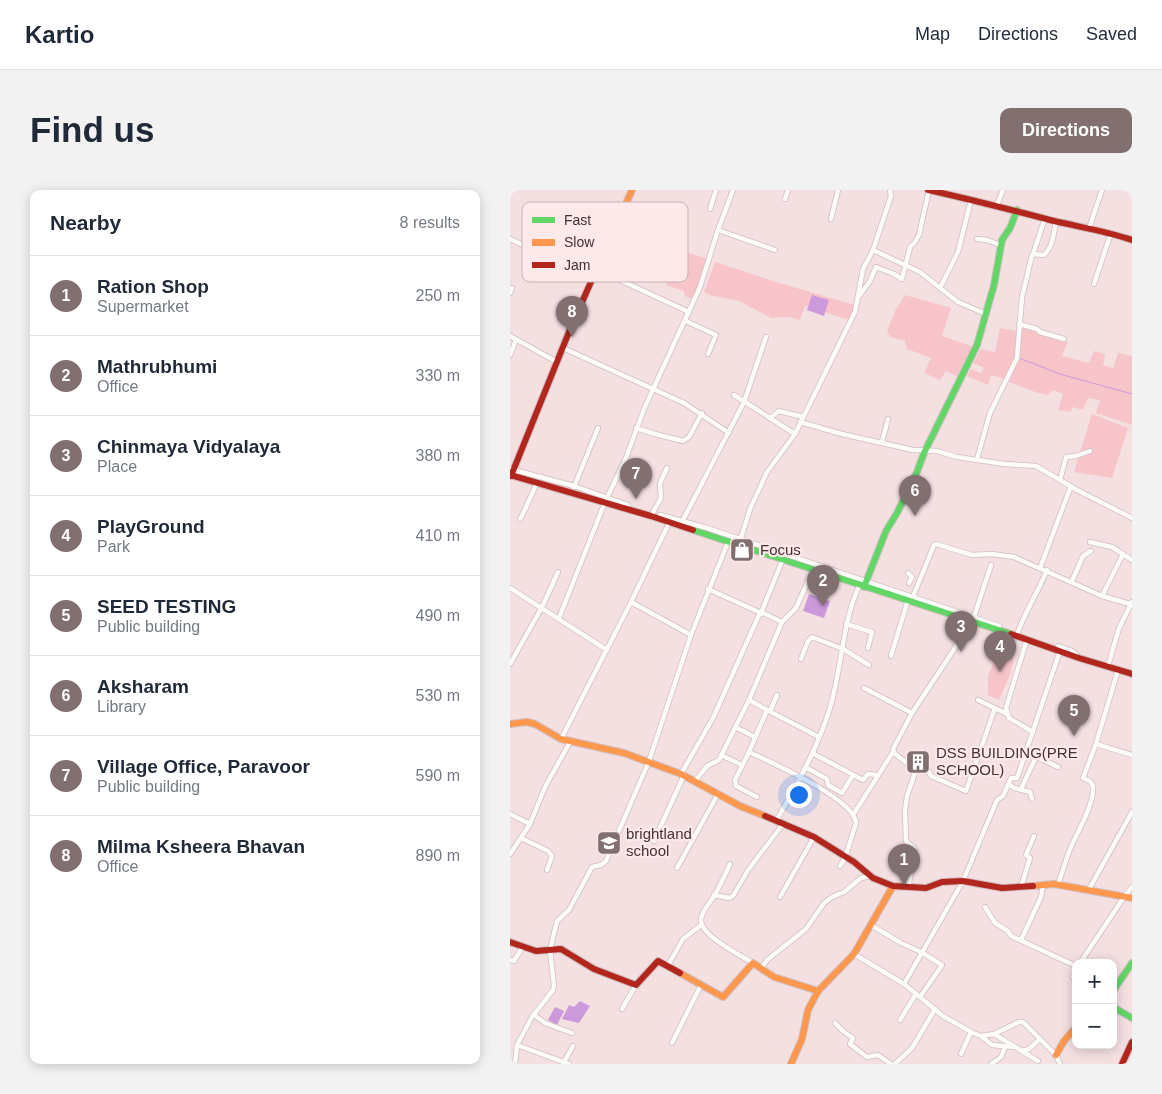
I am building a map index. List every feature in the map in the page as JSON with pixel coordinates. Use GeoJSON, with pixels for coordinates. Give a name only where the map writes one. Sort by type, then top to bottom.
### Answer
{"type":"FeatureCollection","features":[{"type":"Feature","properties":{"kind":"main road"},"geometry":{"type":"LineString","coordinates":[[627,202],[632,190]]}},
{"type":"Feature","properties":{"kind":"main road"},"geometry":{"type":"LineString","coordinates":[[929,190],[1112,233],[1132,240]]}},
{"type":"Feature","properties":{"kind":"main road"},"geometry":{"type":"LineString","coordinates":[[863,585],[886,531],[898,513],[977,345],[996,278],[1000,246],[1017,210]]}},
{"type":"Feature","properties":{"kind":"main road"},"geometry":{"type":"LineString","coordinates":[[591,282],[511,472],[537,483],[573,489],[652,514],[669,523],[681,523],[728,542],[740,542],[782,559],[973,619],[1079,658],[1132,673]]}},
{"type":"Feature","properties":{"kind":"main road"},"geometry":{"type":"LineString","coordinates":[[510,724],[527,722],[535,724],[561,739],[624,753],[682,774],[763,816],[814,837],[854,862],[871,876],[893,886],[926,888],[942,882],[963,881],[1002,888],[1058,884],[1132,898]]}},
{"type":"Feature","properties":{"kind":"main road"},"geometry":{"type":"LineString","coordinates":[[791,1064],[802,1039],[808,1010],[818,991],[854,954],[893,886]]}},
{"type":"Feature","properties":{"kind":"main road"},"geometry":{"type":"LineString","coordinates":[[510,942],[534,951],[561,949],[594,969],[636,985],[655,962],[658,961],[723,997],[753,963],[774,977],[818,991]]}},
{"type":"Feature","properties":{"kind":"main road"},"geometry":{"type":"LineString","coordinates":[[1117,985],[1132,963]]}},
{"type":"Feature","properties":{"kind":"main road"},"geometry":{"type":"LineString","coordinates":[[1117,1009],[1132,1018]]}},
{"type":"Feature","properties":{"kind":"main road"},"geometry":{"type":"LineString","coordinates":[[1056,1055],[1072,1032]]}},
{"type":"Feature","properties":{"kind":"main road"},"geometry":{"type":"LineString","coordinates":[[1122,1064],[1132,1042]]}},
{"type":"Feature","properties":{"kind":"street"},"geometry":{"type":"LineString","coordinates":[[710,209],[716,190]]}},
{"type":"Feature","properties":{"kind":"street"},"geometry":{"type":"LineString","coordinates":[[559,618],[606,500],[621,471],[636,428],[686,322],[733,190]]}},
{"type":"Feature","properties":{"kind":"street"},"geometry":{"type":"LineString","coordinates":[[784,199],[788,190]]}},
{"type":"Feature","properties":{"kind":"street"},"geometry":{"type":"LineString","coordinates":[[831,219],[838,190]]}},
{"type":"Feature","properties":{"kind":"street"},"geometry":{"type":"LineString","coordinates":[[740,542],[750,509],[767,472],[795,434],[855,312],[863,270],[873,250],[891,196],[890,190]]}},
{"type":"Feature","properties":{"kind":"street"},"geometry":{"type":"LineString","coordinates":[[859,296],[876,268],[886,270],[902,278],[910,247],[917,239],[929,190]]}},
{"type":"Feature","properties":{"kind":"street"},"geometry":{"type":"LineString","coordinates":[[997,205],[1003,190]]}},
{"type":"Feature","properties":{"kind":"street"},"geometry":{"type":"LineString","coordinates":[[1089,228],[1102,190]]}},
{"type":"Feature","properties":{"kind":"street"},"geometry":{"type":"LineString","coordinates":[[940,288],[958,252],[971,200]]}},
{"type":"Feature","properties":{"kind":"street"},"geometry":{"type":"LineString","coordinates":[[978,460],[990,413],[1015,364],[1018,352],[1022,298],[1033,254],[1045,218]]}},
{"type":"Feature","properties":{"kind":"street"},"geometry":{"type":"LineString","coordinates":[[1033,254],[1044,255],[1048,252],[1052,243],[1056,220]]}},
{"type":"Feature","properties":{"kind":"street"},"geometry":{"type":"LineString","coordinates":[[718,230],[775,250]]}},
{"type":"Feature","properties":{"kind":"street"},"geometry":{"type":"LineString","coordinates":[[1094,284],[1112,233]]}},
{"type":"Feature","properties":{"kind":"street"},"geometry":{"type":"LineString","coordinates":[[510,239],[522,245]]}},
{"type":"Feature","properties":{"kind":"street"},"geometry":{"type":"LineString","coordinates":[[977,239],[987,240],[1000,246]]}},
{"type":"Feature","properties":{"kind":"street"},"geometry":{"type":"LineString","coordinates":[[873,250],[920,272],[958,302],[986,314]]}},
{"type":"Feature","properties":{"kind":"street"},"geometry":{"type":"LineString","coordinates":[[624,282],[689,312]]}},
{"type":"Feature","properties":{"kind":"street"},"geometry":{"type":"LineString","coordinates":[[686,322],[716,335],[708,354]]}},
{"type":"Feature","properties":{"kind":"street"},"geometry":{"type":"LineString","coordinates":[[1019,324],[1064,339]]}},
{"type":"Feature","properties":{"kind":"street"},"geometry":{"type":"LineString","coordinates":[[510,336],[557,362]]}},
{"type":"Feature","properties":{"kind":"street"},"geometry":{"type":"LineString","coordinates":[[681,523],[744,402],[766,337]]}},
{"type":"Feature","properties":{"kind":"street"},"geometry":{"type":"LineString","coordinates":[[510,355],[516,340]]}},
{"type":"Feature","properties":{"kind":"street"},"geometry":{"type":"LineString","coordinates":[[563,348],[684,403],[702,413],[729,433]]}},
{"type":"Feature","properties":{"kind":"street"},"geometry":{"type":"LineString","coordinates":[[734,395],[795,434]]}},
{"type":"Feature","properties":{"kind":"street"},"geometry":{"type":"LineString","coordinates":[[770,418],[779,411],[803,417]]}},
{"type":"Feature","properties":{"kind":"street"},"geometry":{"type":"LineString","coordinates":[[636,428],[683,441],[688,437],[702,413]]}},
{"type":"Feature","properties":{"kind":"street"},"geometry":{"type":"LineString","coordinates":[[882,442],[888,420]]}},
{"type":"Feature","properties":{"kind":"street"},"geometry":{"type":"LineString","coordinates":[[800,422],[912,450],[927,450],[957,457],[1036,466],[1132,518]]}},
{"type":"Feature","properties":{"kind":"street"},"geometry":{"type":"LineString","coordinates":[[511,472],[573,489],[598,428]]}},
{"type":"Feature","properties":{"kind":"street"},"geometry":{"type":"LineString","coordinates":[[1060,480],[1066,457],[1090,451]]}},
{"type":"Feature","properties":{"kind":"street"},"geometry":{"type":"LineString","coordinates":[[667,468],[660,483],[661,498],[652,514],[740,542],[863,585],[846,624],[843,650],[830,707],[819,737],[801,777],[776,821]]}},
{"type":"Feature","properties":{"kind":"street"},"geometry":{"type":"LineString","coordinates":[[520,519],[537,483]]}},
{"type":"Feature","properties":{"kind":"street"},"geometry":{"type":"LineString","coordinates":[[1040,568],[1071,486]]}},
{"type":"Feature","properties":{"kind":"street"},"geometry":{"type":"LineString","coordinates":[[561,739],[669,523]]}},
{"type":"Feature","properties":{"kind":"street"},"geometry":{"type":"LineString","coordinates":[[515,1064],[517,1045],[534,1015],[551,994],[554,986],[550,950],[558,918],[569,910],[592,866],[601,865],[606,861],[648,761],[691,635],[728,542]]}},
{"type":"Feature","properties":{"kind":"street"},"geometry":{"type":"LineString","coordinates":[[1090,542],[1112,547],[1132,560]]}},
{"type":"Feature","properties":{"kind":"street"},"geometry":{"type":"LineString","coordinates":[[891,656],[911,600],[935,544],[972,555],[992,554],[1014,557],[1072,581],[1102,596],[1131,603],[1120,628],[1108,666]]}},
{"type":"Feature","properties":{"kind":"street"},"geometry":{"type":"LineString","coordinates":[[1072,581],[1083,556],[1091,551]]}},
{"type":"Feature","properties":{"kind":"street"},"geometry":{"type":"LineString","coordinates":[[1102,596],[1123,554]]}},
{"type":"Feature","properties":{"kind":"street"},"geometry":{"type":"LineString","coordinates":[[654,841],[682,774],[713,718],[761,614],[782,559]]}},
{"type":"Feature","properties":{"kind":"street"},"geometry":{"type":"LineString","coordinates":[[853,815],[893,752],[912,713],[973,619],[991,565]]}},
{"type":"Feature","properties":{"kind":"street"},"geometry":{"type":"LineString","coordinates":[[695,781],[705,768],[718,762],[749,700],[782,622],[796,608],[814,569]]}},
{"type":"Feature","properties":{"kind":"street"},"geometry":{"type":"LineString","coordinates":[[1018,632],[1029,604],[1037,594],[1047,570]]}},
{"type":"Feature","properties":{"kind":"street"},"geometry":{"type":"LineString","coordinates":[[510,664],[512,656],[542,607],[558,572]]}},
{"type":"Feature","properties":{"kind":"street"},"geometry":{"type":"LineString","coordinates":[[908,573],[912,577],[909,583]]}},
{"type":"Feature","properties":{"kind":"street"},"geometry":{"type":"LineString","coordinates":[[510,588],[607,650]]}},
{"type":"Feature","properties":{"kind":"street"},"geometry":{"type":"LineString","coordinates":[[708,589],[782,622]]}},
{"type":"Feature","properties":{"kind":"street"},"geometry":{"type":"LineString","coordinates":[[631,602],[691,635]]}},
{"type":"Feature","properties":{"kind":"street"},"geometry":{"type":"LineString","coordinates":[[973,619],[1072,651],[1079,658]]}},
{"type":"Feature","properties":{"kind":"street"},"geometry":{"type":"LineString","coordinates":[[846,624],[872,632],[868,648]]}},
{"type":"Feature","properties":{"kind":"street"},"geometry":{"type":"LineString","coordinates":[[801,659],[808,641],[812,637],[843,650],[869,664]]}},
{"type":"Feature","properties":{"kind":"street"},"geometry":{"type":"LineString","coordinates":[[1027,638],[1006,708],[1009,718],[1033,732]]}},
{"type":"Feature","properties":{"kind":"street"},"geometry":{"type":"LineString","coordinates":[[904,984],[963,881],[997,800],[1003,796],[1011,778],[1017,778],[1060,651]]}},
{"type":"Feature","properties":{"kind":"street"},"geometry":{"type":"LineString","coordinates":[[1058,884],[1071,847],[1092,798],[1093,787],[1090,782],[1083,778],[1096,744],[1119,669]]}},
{"type":"Feature","properties":{"kind":"street"},"geometry":{"type":"LineString","coordinates":[[864,688],[912,713]]}},
{"type":"Feature","properties":{"kind":"street"},"geometry":{"type":"LineString","coordinates":[[757,796],[736,786],[735,780],[777,695]]}},
{"type":"Feature","properties":{"kind":"street"},"geometry":{"type":"LineString","coordinates":[[749,700],[819,737]]}},
{"type":"Feature","properties":{"kind":"street"},"geometry":{"type":"LineString","coordinates":[[978,700],[1007,714]]}},
{"type":"Feature","properties":{"kind":"street"},"geometry":{"type":"LineString","coordinates":[[893,752],[915,768],[929,772],[931,776],[966,791],[995,708]]}},
{"type":"Feature","properties":{"kind":"street"},"geometry":{"type":"LineString","coordinates":[[735,728],[755,738]]}},
{"type":"Feature","properties":{"kind":"street"},"geometry":{"type":"LineString","coordinates":[[510,854],[530,824],[545,786],[570,742]]}},
{"type":"Feature","properties":{"kind":"street"},"geometry":{"type":"LineString","coordinates":[[1096,744],[1132,755]]}},
{"type":"Feature","properties":{"kind":"street"},"geometry":{"type":"LineString","coordinates":[[749,752],[801,777],[839,800],[853,815],[856,823],[845,858],[840,866]]}},
{"type":"Feature","properties":{"kind":"street"},"geometry":{"type":"LineString","coordinates":[[1026,752],[1058,767]]}},
{"type":"Feature","properties":{"kind":"street"},"geometry":{"type":"LineString","coordinates":[[812,753],[863,780],[868,774],[878,775]]}},
{"type":"Feature","properties":{"kind":"street"},"geometry":{"type":"LineString","coordinates":[[721,755],[742,765]]}},
{"type":"Feature","properties":{"kind":"street"},"geometry":{"type":"LineString","coordinates":[[1021,789],[1036,757]]}},
{"type":"Feature","properties":{"kind":"street"},"geometry":{"type":"LineString","coordinates":[[805,767],[827,779],[828,785],[842,793],[853,775]]}},
{"type":"Feature","properties":{"kind":"street"},"geometry":{"type":"LineString","coordinates":[[908,888],[915,849],[906,841],[905,810],[907,796],[916,772],[915,768]]}},
{"type":"Feature","properties":{"kind":"street"},"geometry":{"type":"LineString","coordinates":[[1009,784],[1014,788],[1030,792],[1032,799]]}},
{"type":"Feature","properties":{"kind":"street"},"geometry":{"type":"LineString","coordinates":[[677,868],[718,794]]}},
{"type":"Feature","properties":{"kind":"street"},"geometry":{"type":"LineString","coordinates":[[1088,891],[1132,812]]}},
{"type":"Feature","properties":{"kind":"street"},"geometry":{"type":"LineString","coordinates":[[510,814],[530,824]]}},
{"type":"Feature","properties":{"kind":"street"},"geometry":{"type":"LineString","coordinates":[[714,895],[729,898],[733,896],[748,870],[784,824]]}},
{"type":"Feature","properties":{"kind":"street"},"geometry":{"type":"LineString","coordinates":[[1022,887],[1030,858],[1026,855],[1034,836]]}},
{"type":"Feature","properties":{"kind":"street"},"geometry":{"type":"LineString","coordinates":[[780,897],[814,837]]}},
{"type":"Feature","properties":{"kind":"street"},"geometry":{"type":"LineString","coordinates":[[521,838],[548,851],[552,856],[547,870]]}},
{"type":"Feature","properties":{"kind":"street"},"geometry":{"type":"LineString","coordinates":[[730,864],[703,912],[701,926],[713,938],[753,963]]}},
{"type":"Feature","properties":{"kind":"street"},"geometry":{"type":"LineString","coordinates":[[761,969],[767,960],[806,929],[824,903],[832,896],[844,892],[861,878],[871,876]]}},
{"type":"Feature","properties":{"kind":"street"},"geometry":{"type":"LineString","coordinates":[[1021,940],[1041,897],[1043,884]]}},
{"type":"Feature","properties":{"kind":"street"},"geometry":{"type":"LineString","coordinates":[[1083,959],[1124,896],[1132,887]]}},
{"type":"Feature","properties":{"kind":"street"},"geometry":{"type":"LineString","coordinates":[[985,907],[995,923],[1008,931],[1011,936],[1072,964]]}},
{"type":"Feature","properties":{"kind":"street"},"geometry":{"type":"LineString","coordinates":[[871,925],[942,965],[900,1020]]}},
{"type":"Feature","properties":{"kind":"street"},"geometry":{"type":"LineString","coordinates":[[667,967],[684,939],[701,926]]}},
{"type":"Feature","properties":{"kind":"street"},"geometry":{"type":"LineString","coordinates":[[510,960],[514,961],[522,948]]}},
{"type":"Feature","properties":{"kind":"street"},"geometry":{"type":"LineString","coordinates":[[854,954],[904,984],[935,1009],[981,1036],[992,1045],[1016,1047]]}},
{"type":"Feature","properties":{"kind":"street"},"geometry":{"type":"LineString","coordinates":[[622,1009],[636,985]]}},
{"type":"Feature","properties":{"kind":"street"},"geometry":{"type":"LineString","coordinates":[[672,1043],[700,985]]}},
{"type":"Feature","properties":{"kind":"street"},"geometry":{"type":"LineString","coordinates":[[895,1064],[912,1048],[935,1009]]}},
{"type":"Feature","properties":{"kind":"street"},"geometry":{"type":"LineString","coordinates":[[534,1015],[545,1024],[572,1033]]}},
{"type":"Feature","properties":{"kind":"street"},"geometry":{"type":"LineString","coordinates":[[981,1036],[994,1034],[1021,1022],[1025,1023],[1056,1055],[1060,1064]]}},
{"type":"Feature","properties":{"kind":"street"},"geometry":{"type":"LineString","coordinates":[[835,1023],[853,1038],[850,1044],[867,1057],[878,1054],[891,1064]]}},
{"type":"Feature","properties":{"kind":"street"},"geometry":{"type":"LineString","coordinates":[[961,1054],[972,1032]]}},
{"type":"Feature","properties":{"kind":"street"},"geometry":{"type":"LineString","coordinates":[[994,1034],[1038,1061]]}},
{"type":"Feature","properties":{"kind":"street"},"geometry":{"type":"LineString","coordinates":[[1022,1051],[1030,1049],[1040,1039]]}},
{"type":"Feature","properties":{"kind":"street"},"geometry":{"type":"LineString","coordinates":[[517,1045],[566,1063],[572,1046]]}},
{"type":"Feature","properties":{"kind":"street"},"geometry":{"type":"LineString","coordinates":[[991,1064],[1001,1057],[1005,1047]]}},
{"type":"Feature","properties":{"kind":"shaded area"},"geometry":{"type":"Polygon","coordinates":[[[688,253],[708,259],[693,299],[685,296],[684,291],[666,285],[667,282],[688,282],[688,253]]]}},
{"type":"Feature","properties":{"kind":"shaded area"},"geometry":{"type":"Polygon","coordinates":[[[715,262],[855,305],[849,320],[805,306],[800,320],[789,317],[771,318],[739,301],[709,295],[704,292],[715,262]]]}},
{"type":"Feature","properties":{"kind":"shaded area"},"geometry":{"type":"Polygon","coordinates":[[[812,295],[829,300],[824,316],[807,310],[812,295]]]}},
{"type":"Feature","properties":{"kind":"shaded area"},"geometry":{"type":"Polygon","coordinates":[[[905,295],[951,308],[942,336],[974,347],[959,377],[946,371],[940,380],[924,373],[931,358],[907,349],[905,341],[890,337],[887,331],[896,309],[905,295]]]}},
{"type":"Feature","properties":{"kind":"shaded area"},"geometry":{"type":"Polygon","coordinates":[[[1000,328],[1017,331],[1016,356],[1005,379],[991,375],[988,385],[967,376],[971,369],[981,373],[984,368],[973,363],[981,349],[995,352],[1000,328]]]}},
{"type":"Feature","properties":{"kind":"shaded area"},"geometry":{"type":"Polygon","coordinates":[[[1022,328],[1068,342],[1062,356],[1089,363],[1094,351],[1105,354],[1103,365],[1113,368],[1118,353],[1132,356],[1132,425],[1096,413],[1100,400],[1088,398],[1083,410],[1073,407],[1070,412],[1058,410],[1063,394],[1053,390],[1048,395],[1038,393],[1009,382],[1020,355],[1022,328]]]}},
{"type":"Feature","properties":{"kind":"shaded area"},"geometry":{"type":"Polygon","coordinates":[[[1092,414],[1128,428],[1112,478],[1074,472],[1092,414]]]}},
{"type":"Feature","properties":{"kind":"shaded area"},"geometry":{"type":"Polygon","coordinates":[[[809,594],[818,597],[819,594],[824,595],[823,599],[830,601],[824,618],[803,611],[809,594]]]}},
{"type":"Feature","properties":{"kind":"shaded area"},"geometry":{"type":"Polygon","coordinates":[[[1009,650],[1014,660],[999,700],[988,695],[988,676],[996,656],[1009,650]]]}},
{"type":"Feature","properties":{"kind":"shaded area"},"geometry":{"type":"Polygon","coordinates":[[[580,1001],[590,1006],[579,1023],[562,1019],[569,1005],[574,1007],[580,1001]]]}},
{"type":"Feature","properties":{"kind":"shaded area"},"geometry":{"type":"Polygon","coordinates":[[[555,1007],[564,1011],[557,1025],[548,1020],[555,1007]]]}},
{"type":"Feature","properties":{"kind":"waterway"},"geometry":{"type":"LineString","coordinates":[[1019,358],[1060,374],[1132,394]]}},
{"type":"Feature","properties":{"kind":"traffic: fast"},"geometry":{"type":"LineString","coordinates":[[864,587],[886,531],[897,513],[977,345],[994,285],[1002,240],[1010,228],[1017,210]]}},
{"type":"Feature","properties":{"kind":"traffic: fast"},"geometry":{"type":"LineString","coordinates":[[693,530],[1011,634]]}},
{"type":"Feature","properties":{"kind":"traffic: fast"},"geometry":{"type":"LineString","coordinates":[[1117,985],[1132,963]]}},
{"type":"Feature","properties":{"kind":"traffic: fast"},"geometry":{"type":"LineString","coordinates":[[1117,1009],[1132,1018]]}},
{"type":"Feature","properties":{"kind":"traffic: slow"},"geometry":{"type":"LineString","coordinates":[[627,202],[632,190]]}},
{"type":"Feature","properties":{"kind":"traffic: slow"},"geometry":{"type":"LineString","coordinates":[[510,724],[527,722],[535,724],[561,739],[624,753],[681,774],[740,806],[765,816]]}},
{"type":"Feature","properties":{"kind":"traffic: slow"},"geometry":{"type":"LineString","coordinates":[[1033,886],[1054,884],[1132,898]]}},
{"type":"Feature","properties":{"kind":"traffic: slow"},"geometry":{"type":"LineString","coordinates":[[791,1064],[802,1039],[808,1010],[818,991],[854,954],[893,886]]}},
{"type":"Feature","properties":{"kind":"traffic: slow"},"geometry":{"type":"LineString","coordinates":[[680,973],[723,997],[753,963],[774,977],[818,991]]}},
{"type":"Feature","properties":{"kind":"traffic: slow"},"geometry":{"type":"LineString","coordinates":[[1056,1055],[1072,1032]]}},
{"type":"Feature","properties":{"kind":"traffic: jam"},"geometry":{"type":"LineString","coordinates":[[928,190],[1132,240]]}},
{"type":"Feature","properties":{"kind":"traffic: jam"},"geometry":{"type":"LineString","coordinates":[[511,476],[591,282]]}},
{"type":"Feature","properties":{"kind":"traffic: jam"},"geometry":{"type":"LineString","coordinates":[[510,475],[693,530]]}},
{"type":"Feature","properties":{"kind":"traffic: jam"},"geometry":{"type":"LineString","coordinates":[[1011,634],[1132,674]]}},
{"type":"Feature","properties":{"kind":"traffic: jam"},"geometry":{"type":"LineString","coordinates":[[765,816],[814,837],[854,862],[873,878],[893,886],[926,888],[942,882],[963,881],[1002,888],[1033,886]]}},
{"type":"Feature","properties":{"kind":"traffic: jam"},"geometry":{"type":"LineString","coordinates":[[510,942],[536,951],[561,949],[594,969],[636,985],[658,961],[680,973]]}},
{"type":"Feature","properties":{"kind":"traffic: jam"},"geometry":{"type":"LineString","coordinates":[[1122,1064],[1132,1042]]}},
{"type":"Feature","properties":{"kind":"place","name":"Milma Ksheera Bhavan"},"geometry":{"type":"Point","coordinates":[572,337]}},
{"type":"Feature","properties":{"kind":"place","name":"Village Office, Paravoor"},"geometry":{"type":"Point","coordinates":[636,499]}},
{"type":"Feature","properties":{"kind":"place","name":"Aksharam"},"geometry":{"type":"Point","coordinates":[915,516]}},
{"type":"Feature","properties":{"kind":"place","name":"Focus"},"geometry":{"type":"Point","coordinates":[742,550]}},
{"type":"Feature","properties":{"kind":"place","name":"Mathrubhumi"},"geometry":{"type":"Point","coordinates":[823,606]}},
{"type":"Feature","properties":{"kind":"place","name":"Chinmaya Vidyalaya"},"geometry":{"type":"Point","coordinates":[961,652]}},
{"type":"Feature","properties":{"kind":"place","name":"PlayGround"},"geometry":{"type":"Point","coordinates":[1000,672]}},
{"type":"Feature","properties":{"kind":"place","name":"SEED TESTING"},"geometry":{"type":"Point","coordinates":[1074,736]}},
{"type":"Feature","properties":{"kind":"place","name":"DSS BUILDING(PRE SCHOOL)"},"geometry":{"type":"Point","coordinates":[918,762]}},
{"type":"Feature","properties":{"kind":"place","name":"brightland school"},"geometry":{"type":"Point","coordinates":[609,843]}},
{"type":"Feature","properties":{"kind":"place","name":"Ration Shop"},"geometry":{"type":"Point","coordinates":[904,885]}}]}
